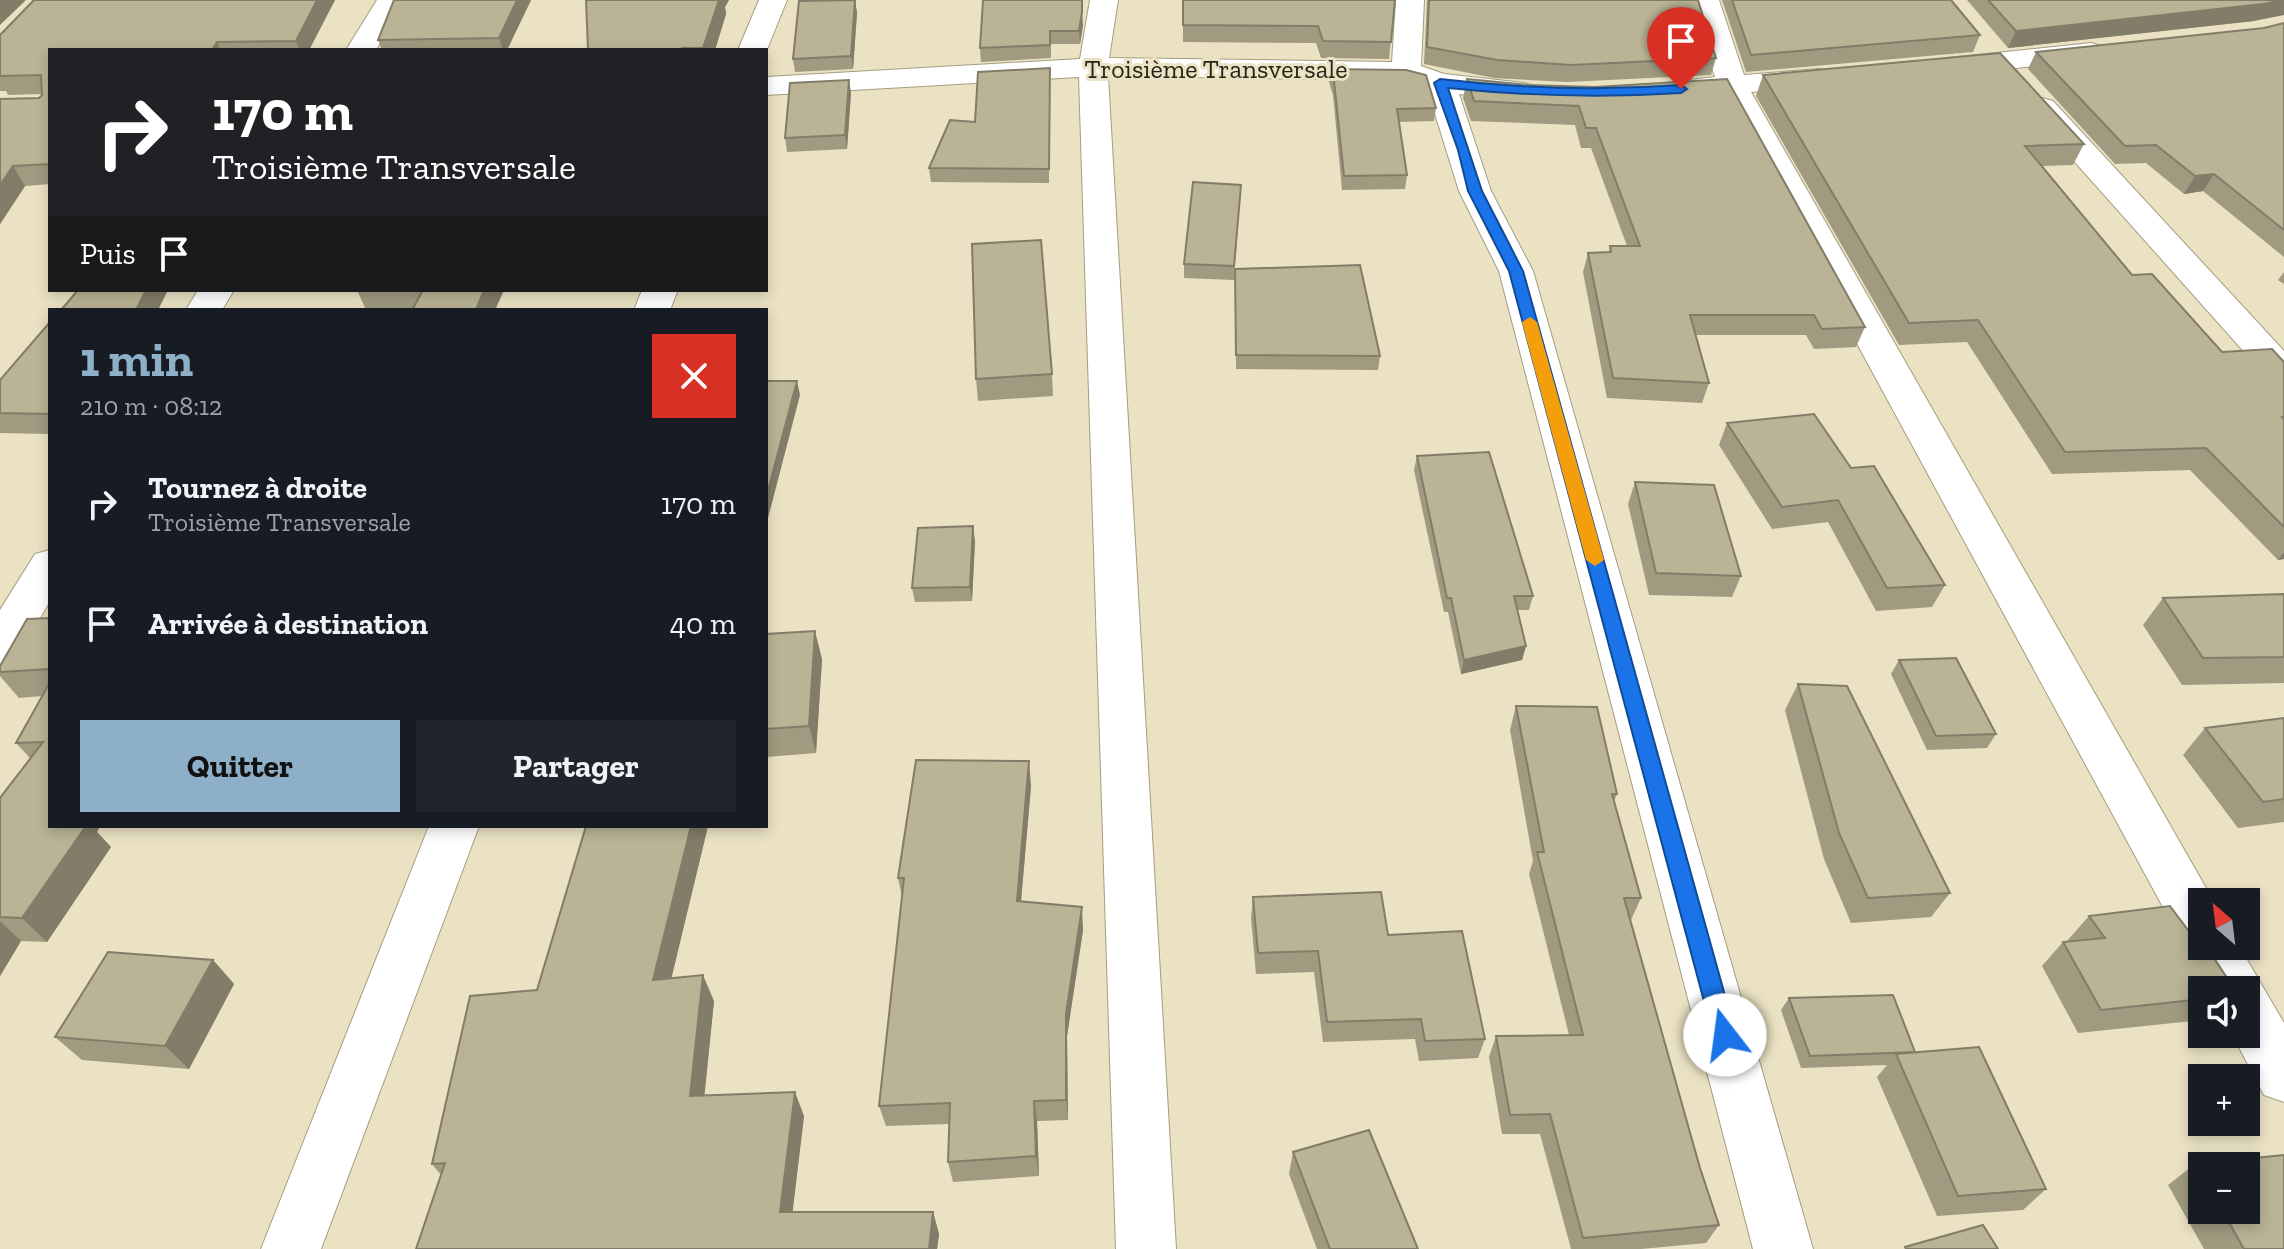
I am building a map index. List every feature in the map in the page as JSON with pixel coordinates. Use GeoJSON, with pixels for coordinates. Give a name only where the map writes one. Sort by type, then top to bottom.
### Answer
{"type":"FeatureCollection","features":[{"type":"Feature","properties":{"kind":"street"},"geometry":{"type":"LineString","coordinates":[[362,48],[391,0]]}},
{"type":"Feature","properties":{"kind":"street"},"geometry":{"type":"LineString","coordinates":[[754,48],[773,0]]}},
{"type":"Feature","properties":{"kind":"street"},"geometry":{"type":"LineString","coordinates":[[1104,0],[1093,67],[1146,1249]]}},
{"type":"Feature","properties":{"kind":"street"},"geometry":{"type":"LineString","coordinates":[[1410,0],[1423,77],[1464,150],[1475,191],[1516,271],[1783,1249]]}},
{"type":"Feature","properties":{"kind":"street"},"geometry":{"type":"LineString","coordinates":[[1705,0],[1732,85],[2188,904]]}},
{"type":"Feature","properties":{"kind":"street"},"geometry":{"type":"LineString","coordinates":[[1922,69],[1992,52],[2112,49]]}},
{"type":"Feature","properties":{"kind":"street"},"geometry":{"type":"LineString","coordinates":[[1992,52],[2284,374]]}},
{"type":"Feature","properties":{"kind":"street","name":"Troisième Transversale"},"geometry":{"type":"LineString","coordinates":[[768,86],[1093,67],[1423,77],[1528,93],[1557,93]]}},
{"type":"Feature","properties":{"kind":"street"},"geometry":{"type":"LineString","coordinates":[[1645,92],[1843,76]]}},
{"type":"Feature","properties":{"kind":"street"},"geometry":{"type":"LineString","coordinates":[[0,647],[48,568]]}},
{"type":"Feature","properties":{"kind":"street"},"geometry":{"type":"LineString","coordinates":[[291,1249],[453,828]]}},
{"type":"Feature","properties":{"kind":"street"},"geometry":{"type":"LineString","coordinates":[[2260,1033],[2284,1076]]}},
{"type":"Feature","properties":{"kind":"building"},"geometry":{"type":"Polygon","coordinates":[[[34,0],[317,0],[296,41],[217,42],[213,48],[48,48],[48,164],[13,166],[0,185],[0,99],[39,98],[42,95],[41,75],[0,76],[0,35],[34,0]]]}},
{"type":"Feature","properties":{"kind":"building"},"geometry":{"type":"Polygon","coordinates":[[[394,0],[517,0],[499,38],[378,40],[394,0]]]}},
{"type":"Feature","properties":{"kind":"building"},"geometry":{"type":"Polygon","coordinates":[[[586,0],[719,0],[703,48],[588,48],[586,0]]]}},
{"type":"Feature","properties":{"kind":"building"},"geometry":{"type":"Polygon","coordinates":[[[855,0],[851,56],[793,59],[799,1],[855,0]]]}},
{"type":"Feature","properties":{"kind":"building"},"geometry":{"type":"Polygon","coordinates":[[[983,0],[1082,0],[1079,31],[1050,31],[1050,45],[980,48],[983,0]]]}},
{"type":"Feature","properties":{"kind":"building"},"geometry":{"type":"Polygon","coordinates":[[[1183,0],[1395,0],[1391,42],[1323,41],[1318,26],[1183,25],[1183,0]]]}},
{"type":"Feature","properties":{"kind":"building"},"geometry":{"type":"Polygon","coordinates":[[[1429,0],[1698,0],[1716,58],[1571,65],[1497,60],[1427,47],[1429,0]]]}},
{"type":"Feature","properties":{"kind":"building"},"geometry":{"type":"Polygon","coordinates":[[[1732,0],[1951,0],[1980,35],[1751,55],[1732,0]]]}},
{"type":"Feature","properties":{"kind":"building"},"geometry":{"type":"Polygon","coordinates":[[[1988,0],[2284,0],[2016,31],[1988,0]]]}},
{"type":"Feature","properties":{"kind":"building"},"geometry":{"type":"Polygon","coordinates":[[[2284,23],[2284,230],[2214,174],[2195,176],[2156,145],[2125,146],[2036,52],[2264,28],[2284,23]]]}},
{"type":"Feature","properties":{"kind":"building"},"geometry":{"type":"Polygon","coordinates":[[[2000,53],[2084,144],[2025,146],[2132,275],[2152,274],[2222,352],[2272,349],[2284,362],[2284,527],[2206,448],[2065,452],[1978,320],[1909,323],[1763,75],[2000,53]]]}},
{"type":"Feature","properties":{"kind":"building"},"geometry":{"type":"Polygon","coordinates":[[[1050,68],[1049,169],[929,168],[950,120],[975,122],[978,72],[1050,68]]]}},
{"type":"Feature","properties":{"kind":"building"},"geometry":{"type":"Polygon","coordinates":[[[1330,69],[1406,70],[1426,75],[1436,108],[1397,109],[1407,175],[1344,176],[1334,81],[1330,69]]]}},
{"type":"Feature","properties":{"kind":"building"},"geometry":{"type":"Polygon","coordinates":[[[1467,79],[1595,87],[1727,79],[1865,327],[1822,329],[1814,315],[1690,315],[1709,383],[1613,378],[1588,253],[1611,252],[1610,246],[1640,246],[1596,128],[1586,128],[1579,106],[1474,101],[1467,79]]]}},
{"type":"Feature","properties":{"kind":"building"},"geometry":{"type":"Polygon","coordinates":[[[849,80],[845,135],[785,138],[790,83],[849,80]]]}},
{"type":"Feature","properties":{"kind":"building"},"geometry":{"type":"Polygon","coordinates":[[[1193,182],[1241,185],[1234,266],[1184,264],[1193,182]]]}},
{"type":"Feature","properties":{"kind":"building"},"geometry":{"type":"Polygon","coordinates":[[[1041,240],[1052,374],[976,379],[972,244],[1041,240]]]}},
{"type":"Feature","properties":{"kind":"building"},"geometry":{"type":"Polygon","coordinates":[[[1360,265],[1380,356],[1236,355],[1235,269],[1360,265]]]}},
{"type":"Feature","properties":{"kind":"building"},"geometry":{"type":"Polygon","coordinates":[[[76,292],[145,292],[137,308],[63,308],[76,292]]]}},
{"type":"Feature","properties":{"kind":"building"},"geometry":{"type":"Polygon","coordinates":[[[422,292],[483,292],[477,308],[413,308],[422,292]]]}},
{"type":"Feature","properties":{"kind":"building"},"geometry":{"type":"Polygon","coordinates":[[[48,324],[48,414],[0,413],[0,380],[48,324]]]}},
{"type":"Feature","properties":{"kind":"building"},"geometry":{"type":"Polygon","coordinates":[[[768,381],[797,381],[768,490],[768,381]]]}},
{"type":"Feature","properties":{"kind":"building"},"geometry":{"type":"Polygon","coordinates":[[[1814,414],[1851,468],[1874,466],[1945,585],[1887,588],[1838,500],[1782,507],[1727,423],[1814,414]]]}},
{"type":"Feature","properties":{"kind":"building"},"geometry":{"type":"Polygon","coordinates":[[[1489,452],[1533,596],[1514,596],[1526,646],[1464,660],[1451,598],[1447,598],[1417,456],[1489,452]]]}},
{"type":"Feature","properties":{"kind":"building"},"geometry":{"type":"Polygon","coordinates":[[[1635,482],[1714,485],[1741,576],[1656,573],[1635,482]]]}},
{"type":"Feature","properties":{"kind":"building"},"geometry":{"type":"Polygon","coordinates":[[[973,526],[970,587],[912,588],[918,528],[973,526]]]}},
{"type":"Feature","properties":{"kind":"building"},"geometry":{"type":"Polygon","coordinates":[[[2284,594],[2284,657],[2203,658],[2163,598],[2284,594]]]}},
{"type":"Feature","properties":{"kind":"building"},"geometry":{"type":"Polygon","coordinates":[[[48,618],[48,669],[0,672],[0,666],[27,619],[48,618]]]}},
{"type":"Feature","properties":{"kind":"building"},"geometry":{"type":"Polygon","coordinates":[[[815,631],[809,726],[768,729],[768,634],[815,631]]]}},
{"type":"Feature","properties":{"kind":"building"},"geometry":{"type":"Polygon","coordinates":[[[1956,658],[1996,734],[1936,736],[1899,660],[1956,658]]]}},
{"type":"Feature","properties":{"kind":"building"},"geometry":{"type":"Polygon","coordinates":[[[1798,684],[1847,686],[1950,893],[1868,898],[1839,833],[1798,684]]]}},
{"type":"Feature","properties":{"kind":"building"},"geometry":{"type":"Polygon","coordinates":[[[48,686],[48,828],[85,828],[22,918],[0,917],[0,798],[43,742],[16,743],[48,686]]]}},
{"type":"Feature","properties":{"kind":"building"},"geometry":{"type":"Polygon","coordinates":[[[1516,706],[1597,707],[1617,794],[1612,794],[1641,898],[1624,898],[1719,1225],[1583,1238],[1550,1114],[1510,1115],[1496,1036],[1583,1035],[1537,852],[1544,852],[1516,706]]]}},
{"type":"Feature","properties":{"kind":"building"},"geometry":{"type":"Polygon","coordinates":[[[2284,718],[2284,799],[2263,802],[2205,728],[2284,718]]]}},
{"type":"Feature","properties":{"kind":"building"},"geometry":{"type":"Polygon","coordinates":[[[916,760],[1029,761],[1017,901],[1082,907],[1066,1014],[1066,1100],[1034,1101],[1036,1156],[948,1162],[950,1103],[879,1106],[904,878],[898,878],[916,760]]]}},
{"type":"Feature","properties":{"kind":"building"},"geometry":{"type":"Polygon","coordinates":[[[585,828],[691,828],[653,980],[703,975],[690,1096],[795,1092],[780,1212],[933,1212],[929,1249],[416,1249],[445,1163],[432,1164],[470,996],[537,990],[585,828]]]}},
{"type":"Feature","properties":{"kind":"building"},"geometry":{"type":"Polygon","coordinates":[[[1381,892],[1388,935],[1462,931],[1485,1039],[1425,1041],[1421,1019],[1327,1022],[1318,951],[1258,953],[1253,897],[1381,892]]]}},
{"type":"Feature","properties":{"kind":"building"},"geometry":{"type":"Polygon","coordinates":[[[2170,906],[2188,930],[2188,960],[2215,960],[2226,976],[2188,976],[2188,1001],[2101,1010],[2063,942],[2105,938],[2089,916],[2170,906]]]}},
{"type":"Feature","properties":{"kind":"building"},"geometry":{"type":"Polygon","coordinates":[[[108,952],[213,960],[165,1046],[55,1037],[108,952]]]}},
{"type":"Feature","properties":{"kind":"building"},"geometry":{"type":"Polygon","coordinates":[[[1893,995],[1915,1052],[1810,1056],[1789,998],[1893,995]]]}},
{"type":"Feature","properties":{"kind":"building"},"geometry":{"type":"Polygon","coordinates":[[[1979,1047],[2046,1189],[1958,1196],[1896,1054],[1979,1047]]]}},
{"type":"Feature","properties":{"kind":"building"},"geometry":{"type":"Polygon","coordinates":[[[1369,1130],[1418,1249],[1330,1249],[1293,1152],[1369,1130]]]}},
{"type":"Feature","properties":{"kind":"building"},"geometry":{"type":"Polygon","coordinates":[[[2284,1155],[2284,1249],[2244,1249],[2230,1224],[2260,1224],[2260,1157],[2284,1155]]]}},
{"type":"Feature","properties":{"kind":"building"},"geometry":{"type":"Polygon","coordinates":[[[1983,1225],[1998,1249],[1905,1247],[1983,1225]]]}},
{"type":"Feature","properties":{"kind":"slow traffic"},"geometry":{"type":"LineString","coordinates":[[1530,322],[1595,560]]}},
{"type":"Feature","properties":{"kind":"route"},"geometry":{"type":"LineString","coordinates":[[1681,89],[1630,93],[1528,93],[1440,83],[1475,191],[1516,271],[1725,1035]]}}]}
